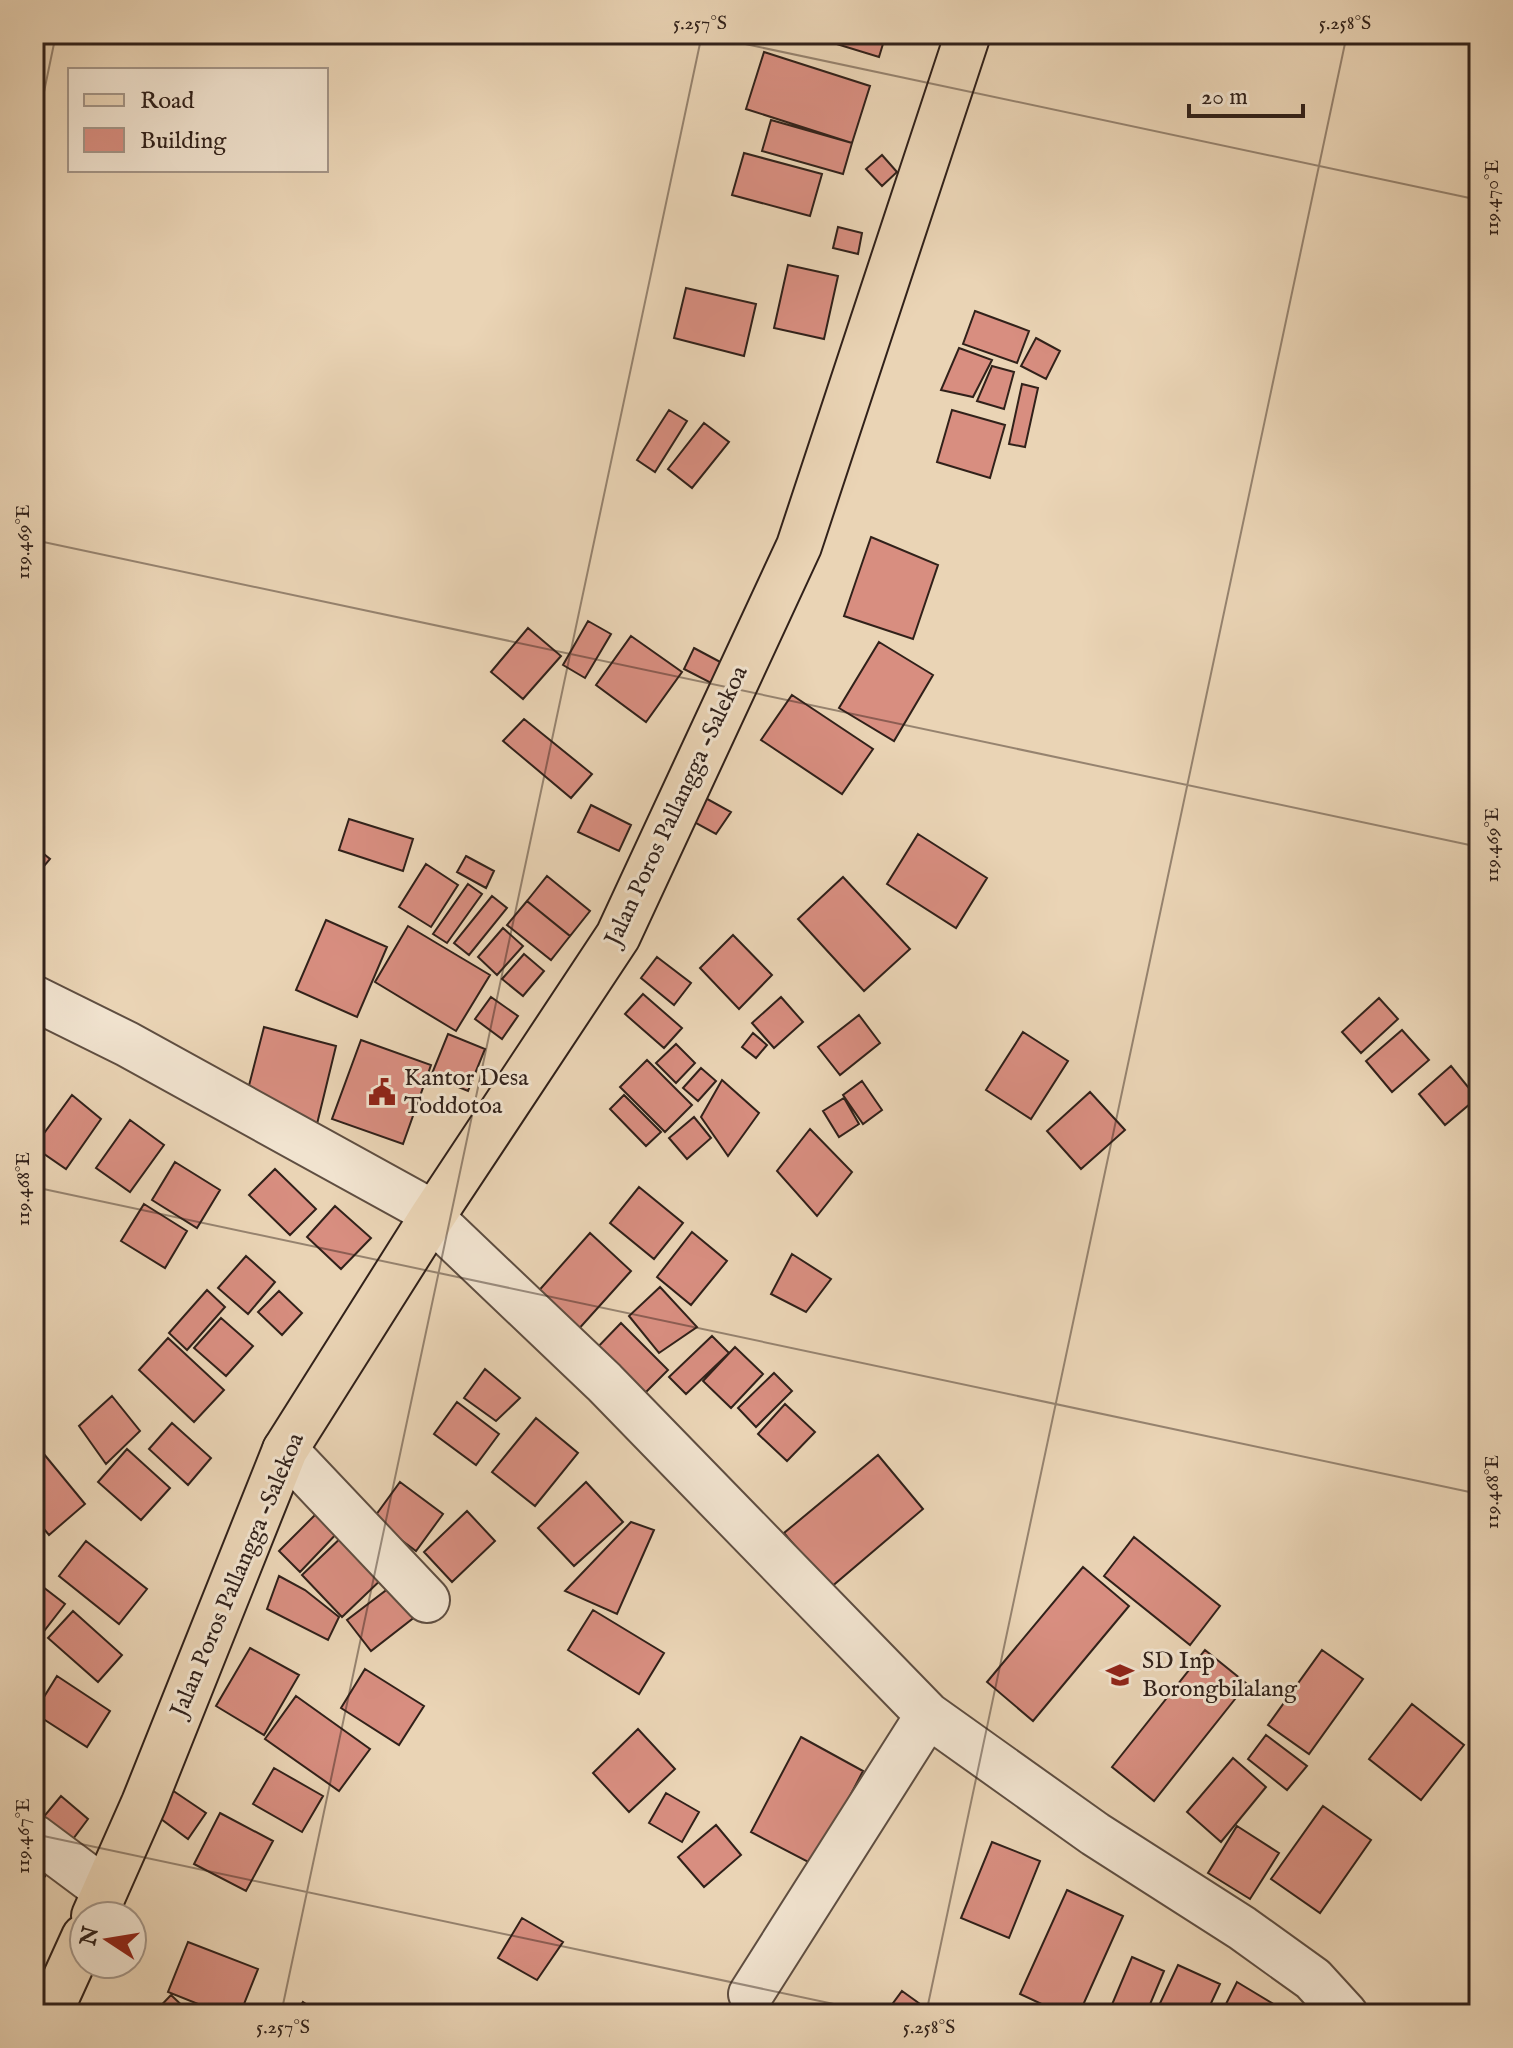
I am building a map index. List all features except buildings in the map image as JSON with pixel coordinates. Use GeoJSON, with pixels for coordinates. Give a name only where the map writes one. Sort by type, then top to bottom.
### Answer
{"type":"FeatureCollection","features":[{"type":"Feature","properties":{"kind":"main road","name":"Jalan Poros Pallangga -Salekoa"},"geometry":{"type":"LineString","coordinates":[[101,1900],[150,1788],[285,1450],[432,1217],[618,936],[799,546],[968,34]]}},
{"type":"Feature","properties":{"kind":"main road"},"geometry":{"type":"LineString","coordinates":[[49,2014],[68,1972]]}},
{"type":"Feature","properties":{"kind":"street"},"geometry":{"type":"LineString","coordinates":[[34,998],[127,1044],[417,1204],[604,1382],[928,1715],[1095,1834],[1242,1928],[1313,1979],[1345,2014]]}},
{"type":"Feature","properties":{"kind":"street"},"geometry":{"type":"LineString","coordinates":[[285,1450],[427,1600]]}},
{"type":"Feature","properties":{"kind":"street"},"geometry":{"type":"LineString","coordinates":[[751,1994],[928,1715]]}},
{"type":"Feature","properties":{"kind":"street"},"geometry":{"type":"LineString","coordinates":[[34,1837],[97,1900]]}},
{"type":"Feature","properties":{"kind":"place","name":"Kantor Desa Toddotoa"},"geometry":{"type":"Point","coordinates":[382,1092]}},
{"type":"Feature","properties":{"kind":"place","name":"SD Inp Borongbilalang"},"geometry":{"type":"Point","coordinates":[1120,1675]}}]}
